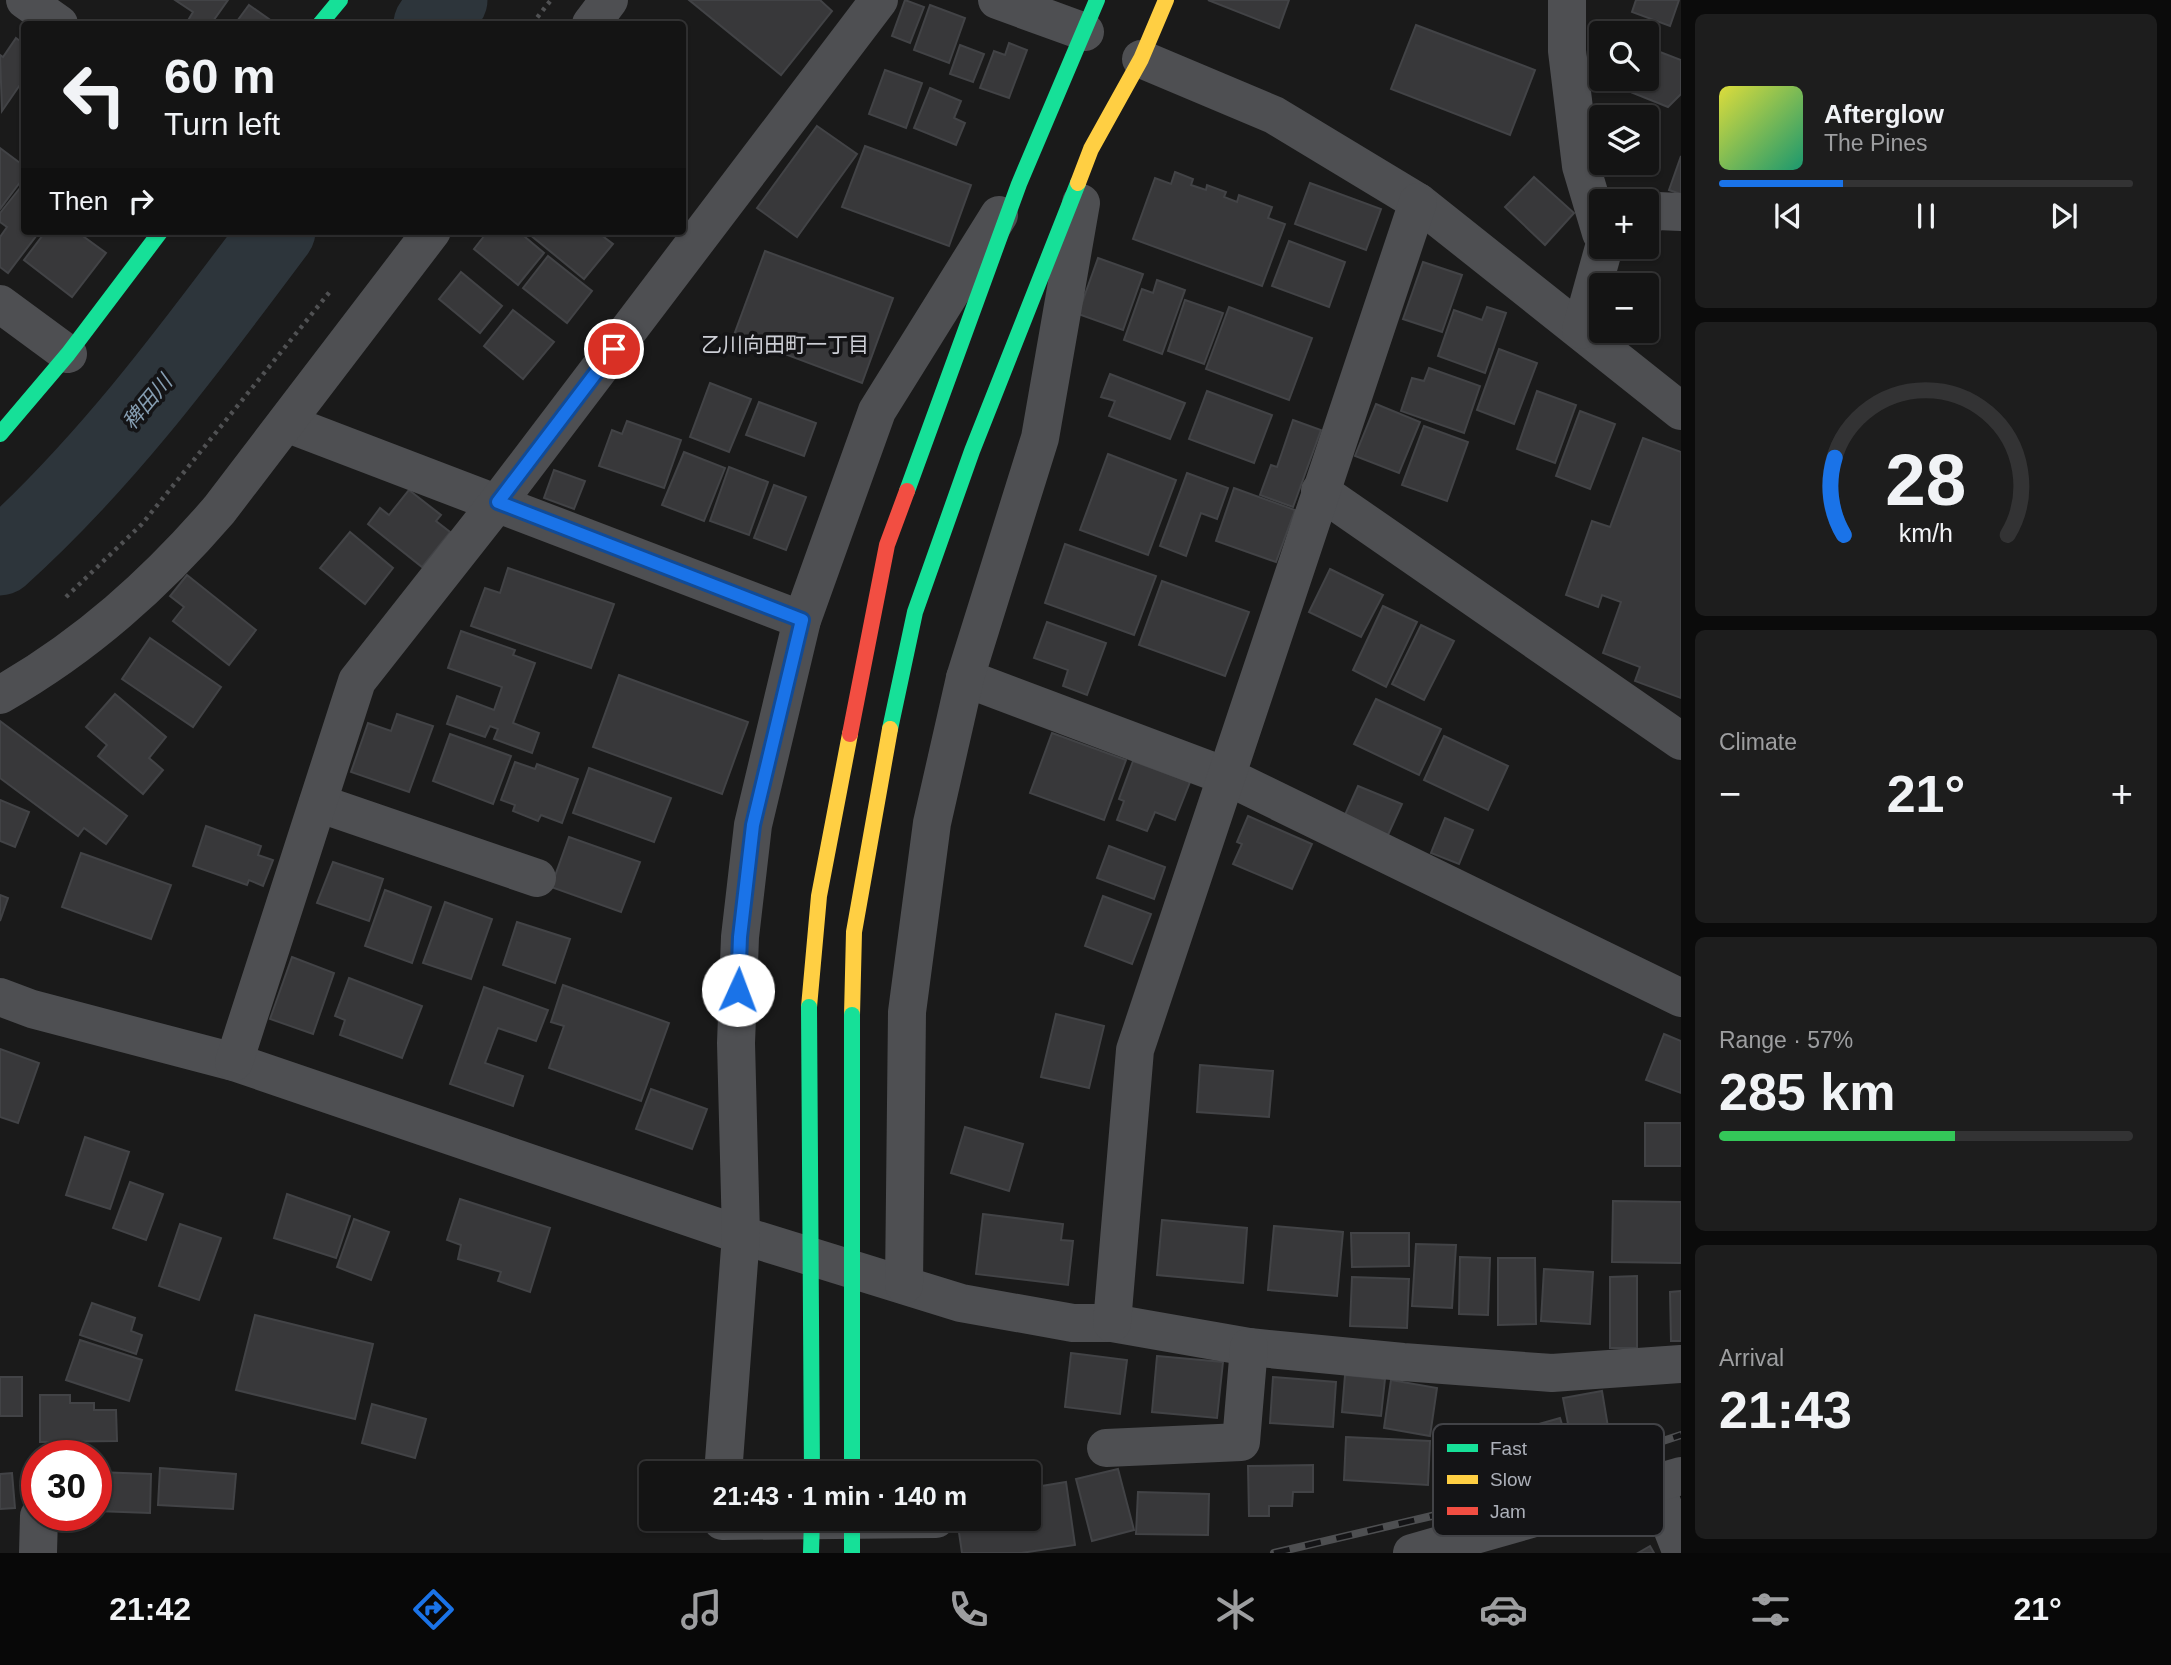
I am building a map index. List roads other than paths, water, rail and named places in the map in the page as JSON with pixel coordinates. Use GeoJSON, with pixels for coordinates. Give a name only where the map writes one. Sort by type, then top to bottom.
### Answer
{"type":"FeatureCollection","features":[{"type":"Feature","properties":{"kind":"street"},"geometry":{"type":"LineString","coordinates":[[25,0],[55,21]]}},
{"type":"Feature","properties":{"kind":"street"},"geometry":{"type":"LineString","coordinates":[[322,21],[340,0]]}},
{"type":"Feature","properties":{"kind":"street"},"geometry":{"type":"LineString","coordinates":[[592,21],[609,0]]}},
{"type":"Feature","properties":{"kind":"street"},"geometry":{"type":"LineString","coordinates":[[234,1062],[357,681],[498,502],[879,0]]}},
{"type":"Feature","properties":{"kind":"street"},"geometry":{"type":"LineString","coordinates":[[812,1461],[809,1007],[819,896],[887,545],[1019,184],[1091,16],[997,0]]}},
{"type":"Feature","properties":{"kind":"street"},"geometry":{"type":"LineString","coordinates":[[852,1461],[854,932],[883,764],[915,612],[972,451],[1091,149],[1142,59],[1166,0]]}},
{"type":"Feature","properties":{"kind":"street"},"geometry":{"type":"LineString","coordinates":[[1567,0],[1567,51],[1581,166],[1589,193]]}},
{"type":"Feature","properties":{"kind":"street"},"geometry":{"type":"LineString","coordinates":[[1142,59],[1274,115],[1418,202],[1681,411]]}},
{"type":"Feature","properties":{"kind":"street"},"geometry":{"type":"LineString","coordinates":[[904,1285],[906,1012],[932,823],[965,678],[1040,438],[1061,301],[1091,149]]}},
{"type":"Feature","properties":{"kind":"street"},"geometry":{"type":"LineString","coordinates":[[724,1461],[741,1235],[736,1043],[740,937],[753,825],[802,620],[877,411],[1019,184]]}},
{"type":"Feature","properties":{"kind":"street"},"geometry":{"type":"LineString","coordinates":[[1112,1324],[1136,1050],[1418,202]]}},
{"type":"Feature","properties":{"kind":"street"},"geometry":{"type":"LineString","coordinates":[[1659,211],[1681,212]]}},
{"type":"Feature","properties":{"kind":"street"},"geometry":{"type":"LineString","coordinates":[[0,433],[68,354],[158,235]]}},
{"type":"Feature","properties":{"kind":"street"},"geometry":{"type":"LineString","coordinates":[[0,695],[53,665],[137,599],[219,510],[429,235]]}},
{"type":"Feature","properties":{"kind":"street"},"geometry":{"type":"LineString","coordinates":[[1581,330],[1601,259]]}},
{"type":"Feature","properties":{"kind":"street"},"geometry":{"type":"LineString","coordinates":[[0,304],[68,354]]}},
{"type":"Feature","properties":{"kind":"street"},"geometry":{"type":"LineString","coordinates":[[286,423],[802,620]]}},
{"type":"Feature","properties":{"kind":"street"},"geometry":{"type":"LineString","coordinates":[[1320,491],[1681,741]]}},
{"type":"Feature","properties":{"kind":"street"},"geometry":{"type":"LineString","coordinates":[[965,678],[1228,776],[1681,998]]}},
{"type":"Feature","properties":{"kind":"street"},"geometry":{"type":"LineString","coordinates":[[318,803],[537,878]]}},
{"type":"Feature","properties":{"kind":"street"},"geometry":{"type":"LineString","coordinates":[[0,997],[32,1009],[234,1062],[741,1235],[961,1303],[1249,1347],[1552,1373],[1681,1364]]}},
{"type":"Feature","properties":{"kind":"street"},"geometry":{"type":"LineString","coordinates":[[1106,1448],[1241,1442],[1249,1347]]}},
{"type":"Feature","properties":{"kind":"street"},"geometry":{"type":"LineString","coordinates":[[1668,1480],[1681,1551]]}},
{"type":"Feature","properties":{"kind":"street"},"geometry":{"type":"LineString","coordinates":[[38,1553],[39,1531]]}},
{"type":"Feature","properties":{"kind":"street"},"geometry":{"type":"LineString","coordinates":[[811,1531],[811,1553]]}},
{"type":"Feature","properties":{"kind":"street"},"geometry":{"type":"LineString","coordinates":[[852,1531],[852,1553]]}},
{"type":"Feature","properties":{"kind":"street"},"geometry":{"type":"LineString","coordinates":[[1412,1553],[1472,1536]]}},
{"type":"Feature","properties":{"kind":"waterway","name":"稗田川"},"geometry":{"type":"LineString","coordinates":[[433,21],[450,0]]}},
{"type":"Feature","properties":{"kind":"waterway","name":"稗田川"},"geometry":{"type":"LineString","coordinates":[[0,558],[76,483],[147,402],[275,235]]}},
{"type":"Feature","properties":{"kind":"railway"},"geometry":{"type":"LineString","coordinates":[[1664,1441],[1681,1435]]}},
{"type":"Feature","properties":{"kind":"railway"},"geometry":{"type":"LineString","coordinates":[[1274,1553],[1433,1516]]}},
{"type":"Feature","properties":{"kind":"district","name":"乙川向田町一丁目"},"geometry":{"type":"Point","coordinates":[785,344]}}]}
